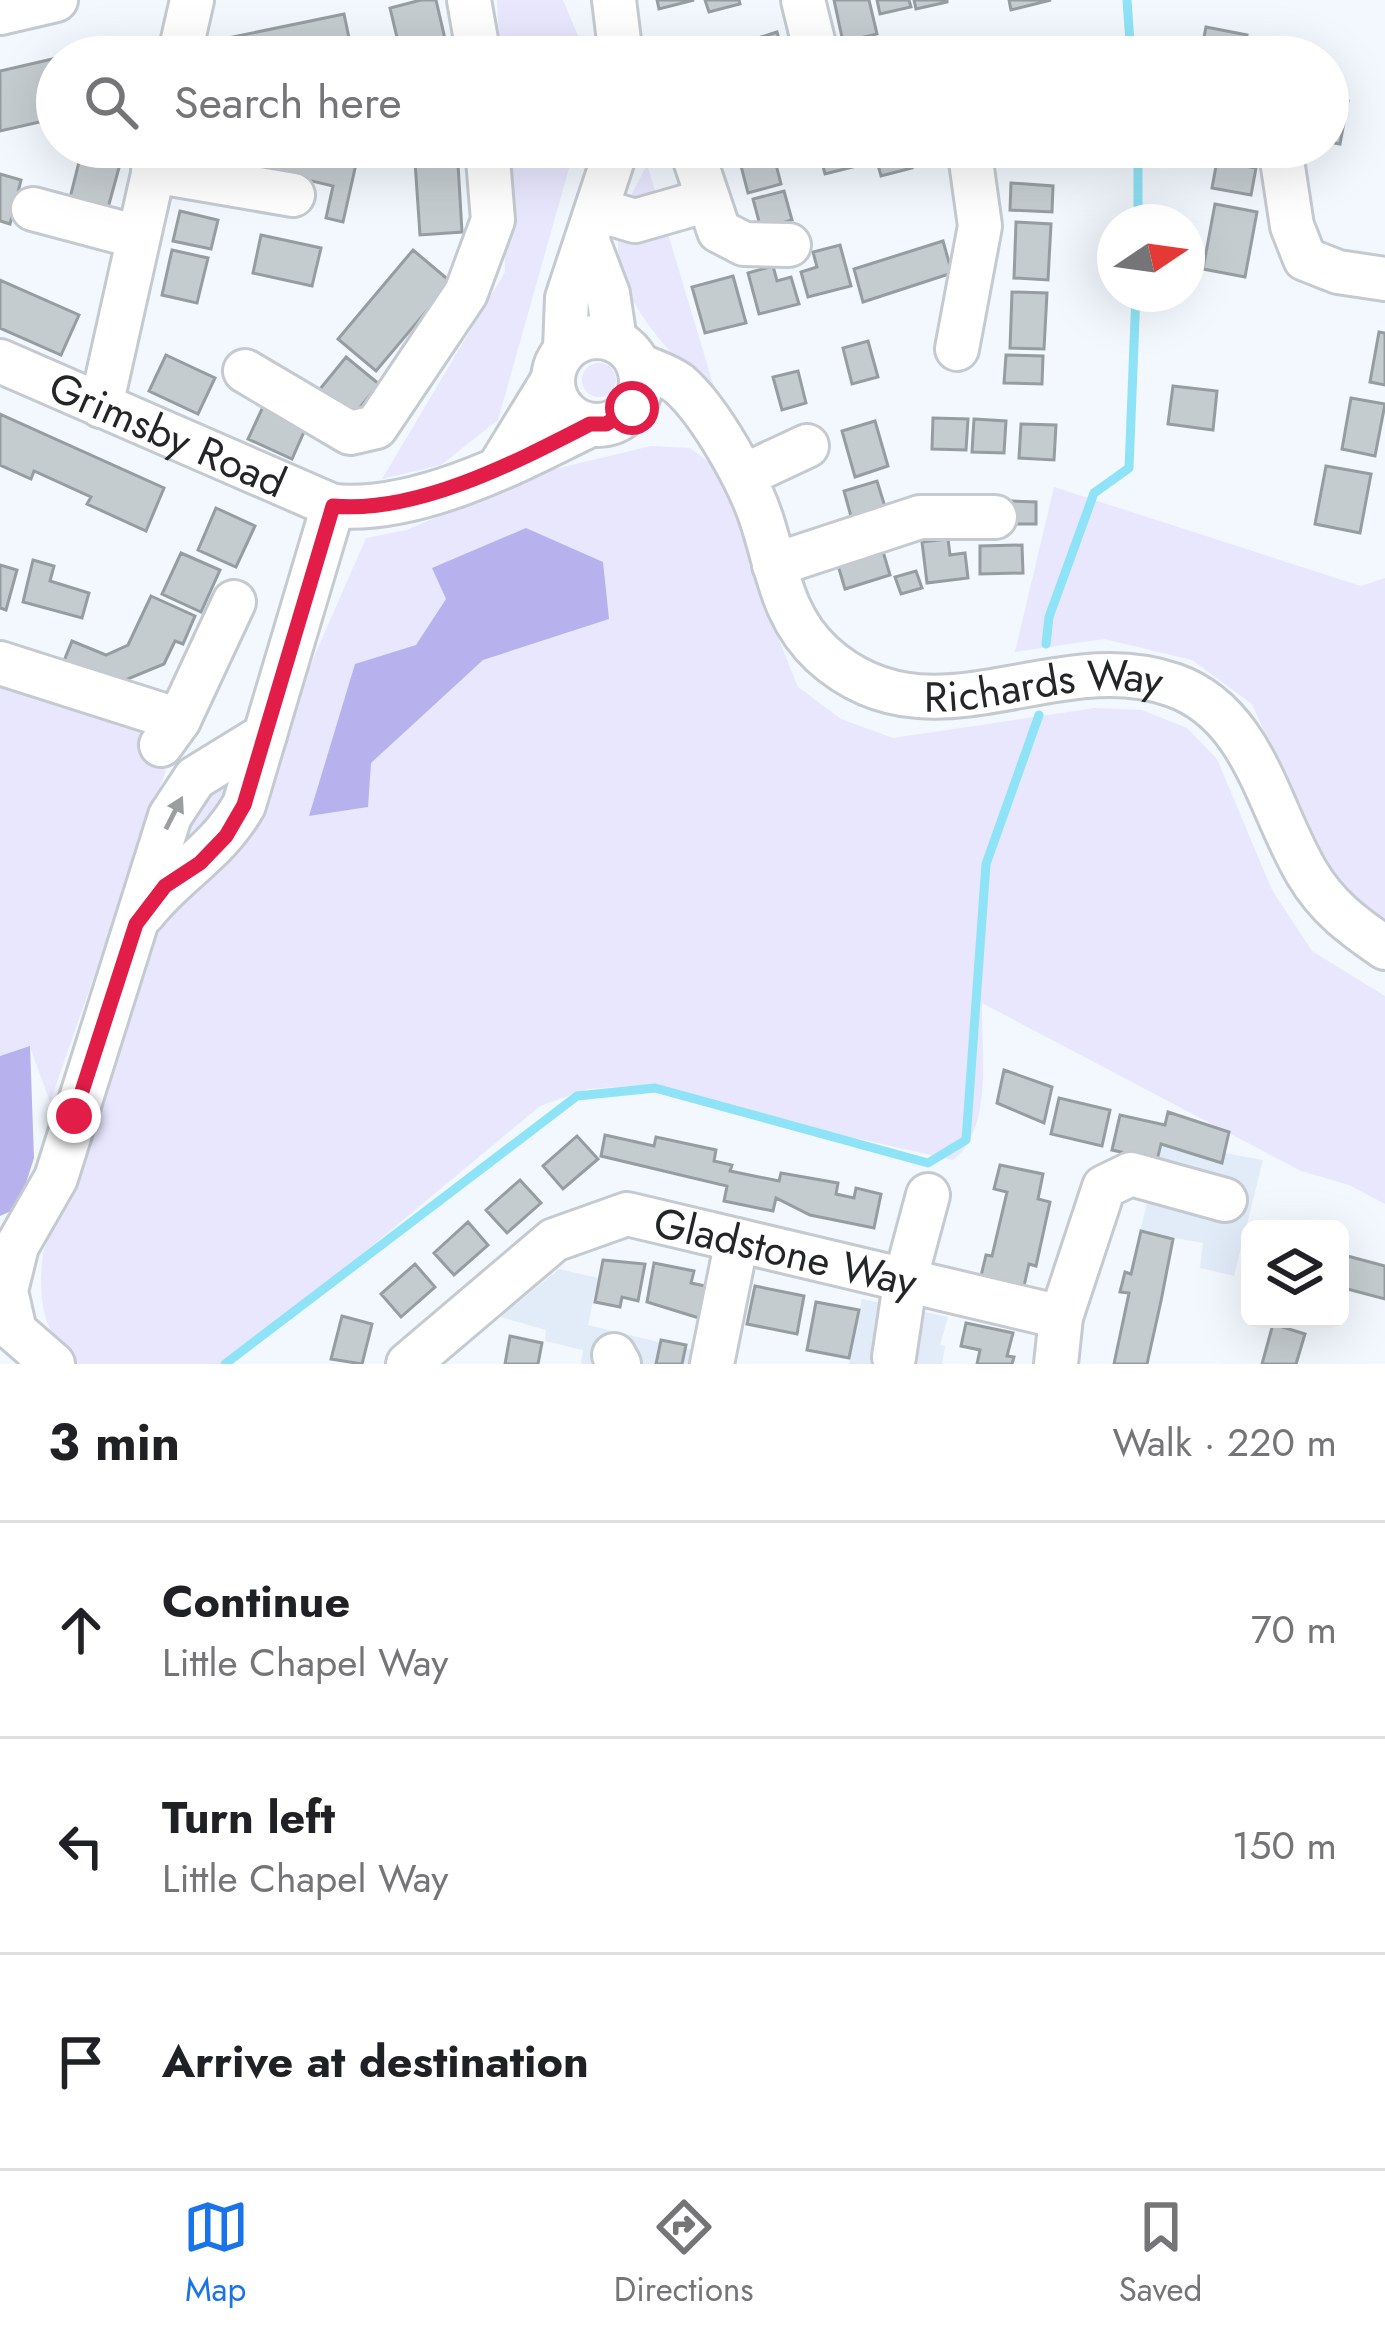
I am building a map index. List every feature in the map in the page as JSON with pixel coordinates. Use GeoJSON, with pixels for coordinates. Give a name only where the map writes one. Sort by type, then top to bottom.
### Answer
{"type":"FeatureCollection","features":[{"type":"Feature","properties":{"kind":"street"},"geometry":{"type":"LineString","coordinates":[[0,13],[56,0]]}},
{"type":"Feature","properties":{"kind":"street"},"geometry":{"type":"LineString","coordinates":[[184,36],[192,0]]}},
{"type":"Feature","properties":{"kind":"street"},"geometry":{"type":"LineString","coordinates":[[470,0],[476,36]]}},
{"type":"Feature","properties":{"kind":"street"},"geometry":{"type":"LineString","coordinates":[[614,0],[618,36]]}},
{"type":"Feature","properties":{"kind":"street"},"geometry":{"type":"LineString","coordinates":[[803,0],[812,36]]}},
{"type":"Feature","properties":{"kind":"street"},"geometry":{"type":"LineString","coordinates":[[101,406],[154,168]]}},
{"type":"Feature","properties":{"kind":"street"},"geometry":{"type":"LineString","coordinates":[[190,168],[293,195]]}},
{"type":"Feature","properties":{"kind":"street"},"geometry":{"type":"LineString","coordinates":[[245,371],[350,433],[376,427],[466,293],[493,220],[489,168]]}},
{"type":"Feature","properties":{"kind":"street"},"geometry":{"type":"LineString","coordinates":[[611,168],[567,298],[559,365],[561,407],[598,424],[663,422],[718,439]]}},
{"type":"Feature","properties":{"kind":"street"},"geometry":{"type":"LineString","coordinates":[[698,168],[719,231],[744,244],[789,244]]}},
{"type":"Feature","properties":{"kind":"street"},"geometry":{"type":"LineString","coordinates":[[957,349],[980,226],[972,168]]}},
{"type":"Feature","properties":{"kind":"street"},"geometry":{"type":"LineString","coordinates":[[1283,168],[1292,226],[1305,259],[1339,272],[1385,279]]}},
{"type":"Feature","properties":{"kind":"street"},"geometry":{"type":"LineString","coordinates":[[594,228],[708,200]]}},
{"type":"Feature","properties":{"kind":"street"},"geometry":{"type":"LineString","coordinates":[[33,208],[138,237]]}},
{"type":"Feature","properties":{"kind":"street"},"geometry":{"type":"LineString","coordinates":[[136,924],[165,886],[200,863],[226,836],[244,805],[333,506],[370,510],[412,502],[632,408],[639,395],[608,295],[594,228]]}},
{"type":"Feature","properties":{"kind":"street"},"geometry":{"type":"LineString","coordinates":[[501,464],[559,365],[582,338],[627,352]]}},
{"type":"Feature","properties":{"kind":"street","name":"Richards Way"},"geometry":{"type":"LineString","coordinates":[[627,352],[679,384],[747,474],[789,615],[824,656],[873,685],[917,700],[1078,676],[1126,674],[1177,686],[1226,721],[1253,757],[1306,873],[1337,914],[1385,948]]}},
{"type":"Feature","properties":{"kind":"street","name":"Grimsby Road"},"geometry":{"type":"LineString","coordinates":[[0,361],[333,506]]}},
{"type":"Feature","properties":{"kind":"street"},"geometry":{"type":"LineString","coordinates":[[747,474],[807,446]]}},
{"type":"Feature","properties":{"kind":"street"},"geometry":{"type":"LineString","coordinates":[[774,565],[920,517],[995,517]]}},
{"type":"Feature","properties":{"kind":"street"},"geometry":{"type":"LineString","coordinates":[[0,663],[170,733],[234,602]]}},
{"type":"Feature","properties":{"kind":"street"},"geometry":{"type":"LineString","coordinates":[[53,1364],[15,1331],[3,1290],[17,1246],[56,1178],[170,816],[195,778],[265,735]]}},
{"type":"Feature","properties":{"kind":"street"},"geometry":{"type":"LineString","coordinates":[[1056,1364],[1060,1317],[1104,1187],[1131,1174],[1225,1200]]}},
{"type":"Feature","properties":{"kind":"street"},"geometry":{"type":"LineString","coordinates":[[894,1357],[906,1277],[928,1195]]}},
{"type":"Feature","properties":{"kind":"street","name":"Gladstone Way"},"geometry":{"type":"LineString","coordinates":[[410,1362],[554,1240],[627,1214],[1060,1317]]}},
{"type":"Feature","properties":{"kind":"street"},"geometry":{"type":"LineString","coordinates":[[712,1364],[737,1240]]}},
{"type":"Feature","properties":{"kind":"shaded area"},"geometry":{"type":"Polygon","coordinates":[[[497,0],[563,0],[578,36],[499,36],[497,0]]]}},
{"type":"Feature","properties":{"kind":"shaded area"},"geometry":{"type":"Polygon","coordinates":[[[503,168],[569,168],[498,420],[441,465],[382,479],[505,272],[503,168]]]}},
{"type":"Feature","properties":{"kind":"shaded area"},"geometry":{"type":"Polygon","coordinates":[[[648,168],[719,404],[653,331],[627,289],[618,242],[628,202],[648,168]]]}},
{"type":"Feature","properties":{"kind":"shaded area"},"geometry":{"type":"Polygon","coordinates":[[[599,363],[611,368],[616,380],[611,392],[599,397],[587,392],[582,380],[587,368],[599,363]]]}},
{"type":"Feature","properties":{"kind":"shaded area"},"geometry":{"type":"Polygon","coordinates":[[[651,446],[690,448],[715,467],[743,506],[763,600],[798,687],[841,719],[893,738],[1095,708],[1142,710],[1187,728],[1217,759],[1272,890],[1312,951],[1385,996],[1385,1204],[1349,1185],[1301,1171],[982,1003],[980,1109],[966,1146],[953,1160],[701,1103],[644,1085],[587,1089],[540,1106],[230,1364],[77,1364],[56,1340],[45,1314],[43,1253],[161,906],[293,705],[366,538],[406,530],[551,470],[651,446]]]}},
{"type":"Feature","properties":{"kind":"shaded area"},"geometry":{"type":"Polygon","coordinates":[[[1054,487],[1361,586],[1385,578],[1385,927],[1359,916],[1318,852],[1252,704],[1192,660],[1104,639],[1015,652],[1054,487]]]}},
{"type":"Feature","properties":{"kind":"shaded area"},"geometry":{"type":"Polygon","coordinates":[[[526,528],[603,562],[609,619],[483,660],[371,763],[368,807],[309,816],[355,664],[416,645],[446,599],[432,568],[526,528]]]}},
{"type":"Feature","properties":{"kind":"shaded area"},"geometry":{"type":"Polygon","coordinates":[[[0,680],[142,723],[150,738],[148,762],[166,770],[50,1102],[30,1047],[0,1056],[0,680]]]}},
{"type":"Feature","properties":{"kind":"shaded area"},"geometry":{"type":"Polygon","coordinates":[[[239,772],[221,829],[166,867],[189,804],[239,772]]]}},
{"type":"Feature","properties":{"kind":"shaded area"},"geometry":{"type":"Polygon","coordinates":[[[30,1046],[34,1158],[18,1208],[0,1216],[0,1056],[30,1046]]]}},
{"type":"Feature","properties":{"kind":"shaded area"},"geometry":{"type":"Polygon","coordinates":[[[1165,1127],[1227,1144],[1225,1153],[1263,1160],[1248,1220],[1241,1220],[1234,1276],[1200,1268],[1203,1243],[1140,1232],[1165,1127]]]}},
{"type":"Feature","properties":{"kind":"shaded area"},"geometry":{"type":"Polygon","coordinates":[[[559,1269],[598,1278],[588,1325],[692,1350],[689,1364],[581,1364],[583,1350],[545,1341],[546,1330],[500,1317],[559,1269]]]}},
{"type":"Feature","properties":{"kind":"shaded area"},"geometry":{"type":"Polygon","coordinates":[[[862,1299],[948,1317],[940,1345],[945,1346],[942,1364],[849,1364],[862,1299]]]}},
{"type":"Feature","properties":{"kind":"building"},"geometry":{"type":"Polygon","coordinates":[[[436,0],[444,36],[397,36],[390,8],[436,0]]]}},
{"type":"Feature","properties":{"kind":"building"},"geometry":{"type":"Polygon","coordinates":[[[657,0],[694,0],[659,9],[657,0]]]}},
{"type":"Feature","properties":{"kind":"building"},"geometry":{"type":"Polygon","coordinates":[[[705,0],[739,0],[740,4],[709,12],[705,0]]]}},
{"type":"Feature","properties":{"kind":"building"},"geometry":{"type":"Polygon","coordinates":[[[834,0],[869,0],[877,34],[842,36],[834,0]]]}},
{"type":"Feature","properties":{"kind":"building"},"geometry":{"type":"Polygon","coordinates":[[[877,0],[909,0],[911,7],[880,14],[877,0]]]}},
{"type":"Feature","properties":{"kind":"building"},"geometry":{"type":"Polygon","coordinates":[[[914,0],[947,0],[947,2],[916,9],[914,0]]]}},
{"type":"Feature","properties":{"kind":"building"},"geometry":{"type":"Polygon","coordinates":[[[1009,0],[1051,0],[1011,10],[1009,0]]]}},
{"type":"Feature","properties":{"kind":"building"},"geometry":{"type":"Polygon","coordinates":[[[344,14],[349,36],[238,36],[344,14]]]}},
{"type":"Feature","properties":{"kind":"building"},"geometry":{"type":"Polygon","coordinates":[[[1206,27],[1247,35],[1247,36],[1204,36],[1206,27]]]}},
{"type":"Feature","properties":{"kind":"building"},"geometry":{"type":"Polygon","coordinates":[[[36,63],[36,123],[0,131],[0,71],[36,63]]]}},
{"type":"Feature","properties":{"kind":"building"},"geometry":{"type":"Polygon","coordinates":[[[78,168],[119,168],[108,208],[70,198],[78,168]]]}},
{"type":"Feature","properties":{"kind":"building"},"geometry":{"type":"Polygon","coordinates":[[[355,168],[343,222],[326,218],[333,186],[270,171],[355,168]]]}},
{"type":"Feature","properties":{"kind":"building"},"geometry":{"type":"Polygon","coordinates":[[[415,168],[458,168],[462,232],[420,235],[415,168]]]}},
{"type":"Feature","properties":{"kind":"building"},"geometry":{"type":"Polygon","coordinates":[[[742,168],[777,168],[781,184],[748,193],[742,168]]]}},
{"type":"Feature","properties":{"kind":"building"},"geometry":{"type":"Polygon","coordinates":[[[879,168],[912,168],[881,176],[879,168]]]}},
{"type":"Feature","properties":{"kind":"building"},"geometry":{"type":"Polygon","coordinates":[[[1216,168],[1256,168],[1251,195],[1212,188],[1216,168]]]}},
{"type":"Feature","properties":{"kind":"building"},"geometry":{"type":"Polygon","coordinates":[[[0,174],[21,180],[10,224],[0,221],[0,174]]]}},
{"type":"Feature","properties":{"kind":"building"},"geometry":{"type":"Polygon","coordinates":[[[1011,183],[1053,186],[1052,212],[1010,210],[1011,183]]]}},
{"type":"Feature","properties":{"kind":"building"},"geometry":{"type":"Polygon","coordinates":[[[784,191],[792,220],[761,229],[753,199],[784,191]]]}},
{"type":"Feature","properties":{"kind":"building"},"geometry":{"type":"Polygon","coordinates":[[[1215,204],[1257,212],[1245,277],[1205,269],[1215,204]]]}},
{"type":"Feature","properties":{"kind":"building"},"geometry":{"type":"Polygon","coordinates":[[[180,211],[218,220],[211,249],[173,241],[180,211]]]}},
{"type":"Feature","properties":{"kind":"building"},"geometry":{"type":"Polygon","coordinates":[[[1016,222],[1051,224],[1048,280],[1014,278],[1016,222]]]}},
{"type":"Feature","properties":{"kind":"building"},"geometry":{"type":"Polygon","coordinates":[[[261,235],[321,248],[312,286],[253,273],[261,235]]]}},
{"type":"Feature","properties":{"kind":"building"},"geometry":{"type":"Polygon","coordinates":[[[943,241],[952,273],[863,302],[854,269],[943,241]]]}},
{"type":"Feature","properties":{"kind":"building"},"geometry":{"type":"Polygon","coordinates":[[[840,245],[851,286],[808,297],[801,272],[817,267],[813,252],[840,245]]]}},
{"type":"Feature","properties":{"kind":"building"},"geometry":{"type":"Polygon","coordinates":[[[172,250],[208,258],[197,303],[162,295],[172,250]]]}},
{"type":"Feature","properties":{"kind":"building"},"geometry":{"type":"Polygon","coordinates":[[[413,250],[451,282],[376,371],[338,339],[413,250]]]}},
{"type":"Feature","properties":{"kind":"building"},"geometry":{"type":"Polygon","coordinates":[[[773,266],[777,281],[791,277],[799,304],[759,314],[748,273],[773,266]]]}},
{"type":"Feature","properties":{"kind":"building"},"geometry":{"type":"Polygon","coordinates":[[[733,276],[746,323],[705,333],[692,287],[733,276]]]}},
{"type":"Feature","properties":{"kind":"building"},"geometry":{"type":"Polygon","coordinates":[[[0,280],[79,315],[61,355],[0,328],[0,280]]]}},
{"type":"Feature","properties":{"kind":"building"},"geometry":{"type":"Polygon","coordinates":[[[1012,292],[1047,293],[1044,349],[1010,348],[1012,292]]]}},
{"type":"Feature","properties":{"kind":"building"},"geometry":{"type":"Polygon","coordinates":[[[1379,332],[1385,333],[1385,385],[1370,382],[1379,332]]]}},
{"type":"Feature","properties":{"kind":"building"},"geometry":{"type":"Polygon","coordinates":[[[868,341],[878,377],[852,384],[843,348],[868,341]]]}},
{"type":"Feature","properties":{"kind":"building"},"geometry":{"type":"Polygon","coordinates":[[[166,355],[215,378],[198,414],[149,391],[166,355]]]}},
{"type":"Feature","properties":{"kind":"building"},"geometry":{"type":"Polygon","coordinates":[[[1006,355],[1043,356],[1042,384],[1004,383],[1006,355]]]}},
{"type":"Feature","properties":{"kind":"building"},"geometry":{"type":"Polygon","coordinates":[[[346,357],[379,384],[353,416],[320,389],[346,357]]]}},
{"type":"Feature","properties":{"kind":"building"},"geometry":{"type":"Polygon","coordinates":[[[798,371],[806,403],[782,410],[773,377],[798,371]]]}},
{"type":"Feature","properties":{"kind":"building"},"geometry":{"type":"Polygon","coordinates":[[[1173,386],[1217,391],[1213,430],[1168,424],[1173,386]]]}},
{"type":"Feature","properties":{"kind":"building"},"geometry":{"type":"Polygon","coordinates":[[[268,396],[311,416],[292,459],[248,439],[268,396]]]}},
{"type":"Feature","properties":{"kind":"building"},"geometry":{"type":"Polygon","coordinates":[[[1351,398],[1385,404],[1375,456],[1342,449],[1351,398]]]}},
{"type":"Feature","properties":{"kind":"building"},"geometry":{"type":"Polygon","coordinates":[[[0,414],[164,488],[146,531],[87,504],[91,497],[34,471],[31,479],[0,465],[0,414]]]}},
{"type":"Feature","properties":{"kind":"building"},"geometry":{"type":"Polygon","coordinates":[[[933,418],[968,419],[966,450],[932,449],[933,418]]]}},
{"type":"Feature","properties":{"kind":"building"},"geometry":{"type":"Polygon","coordinates":[[[974,419],[1006,421],[1004,453],[972,452],[974,419]]]}},
{"type":"Feature","properties":{"kind":"building"},"geometry":{"type":"Polygon","coordinates":[[[875,421],[888,466],[855,477],[842,431],[875,421]]]}},
{"type":"Feature","properties":{"kind":"building"},"geometry":{"type":"Polygon","coordinates":[[[1021,424],[1056,425],[1054,460],[1019,458],[1021,424]]]}},
{"type":"Feature","properties":{"kind":"building"},"geometry":{"type":"Polygon","coordinates":[[[1326,466],[1371,474],[1360,533],[1315,524],[1326,466]]]}},
{"type":"Feature","properties":{"kind":"building"},"geometry":{"type":"Polygon","coordinates":[[[877,481],[886,510],[852,520],[844,491],[877,481]]]}},
{"type":"Feature","properties":{"kind":"building"},"geometry":{"type":"Polygon","coordinates":[[[1012,501],[1036,502],[1036,524],[1012,524],[1012,501]]]}},
{"type":"Feature","properties":{"kind":"building"},"geometry":{"type":"Polygon","coordinates":[[[216,508],[255,526],[236,567],[198,550],[216,508]]]}},
{"type":"Feature","properties":{"kind":"building"},"geometry":{"type":"Polygon","coordinates":[[[948,539],[950,555],[965,553],[968,578],[927,583],[922,542],[948,539]]]}},
{"type":"Feature","properties":{"kind":"building"},"geometry":{"type":"Polygon","coordinates":[[[1022,545],[1023,573],[980,574],[980,546],[1022,545]]]}},
{"type":"Feature","properties":{"kind":"building"},"geometry":{"type":"Polygon","coordinates":[[[882,548],[890,575],[845,589],[837,562],[882,548]]]}},
{"type":"Feature","properties":{"kind":"building"},"geometry":{"type":"Polygon","coordinates":[[[181,553],[220,570],[201,612],[162,594],[181,553]]]}},
{"type":"Feature","properties":{"kind":"building"},"geometry":{"type":"Polygon","coordinates":[[[33,560],[54,566],[50,581],[89,593],[82,618],[23,602],[33,560]]]}},
{"type":"Feature","properties":{"kind":"building"},"geometry":{"type":"Polygon","coordinates":[[[0,565],[17,570],[6,610],[0,608],[0,565]]]}},
{"type":"Feature","properties":{"kind":"building"},"geometry":{"type":"Polygon","coordinates":[[[916,571],[922,588],[901,594],[895,577],[916,571]]]}},
{"type":"Feature","properties":{"kind":"building"},"geometry":{"type":"Polygon","coordinates":[[[151,596],[195,616],[183,644],[175,641],[164,664],[111,686],[62,666],[72,641],[106,655],[128,645],[151,596]]]}},
{"type":"Feature","properties":{"kind":"building"},"geometry":{"type":"Polygon","coordinates":[[[1004,1070],[1052,1087],[1044,1123],[997,1103],[1004,1070]]]}},
{"type":"Feature","properties":{"kind":"building"},"geometry":{"type":"Polygon","coordinates":[[[1059,1098],[1110,1110],[1102,1146],[1051,1134],[1059,1098]]]}},
{"type":"Feature","properties":{"kind":"building"},"geometry":{"type":"Polygon","coordinates":[[[1168,1112],[1229,1132],[1222,1163],[1161,1144],[1157,1160],[1112,1150],[1120,1115],[1165,1125],[1168,1112]]]}},
{"type":"Feature","properties":{"kind":"building"},"geometry":{"type":"Polygon","coordinates":[[[605,1135],[654,1146],[656,1137],[716,1150],[714,1161],[732,1165],[730,1171],[779,1181],[781,1173],[838,1183],[836,1194],[854,1198],[856,1188],[881,1194],[874,1228],[810,1215],[776,1198],[773,1211],[724,1201],[727,1186],[601,1156],[605,1135]]]}},
{"type":"Feature","properties":{"kind":"building"},"geometry":{"type":"Polygon","coordinates":[[[577,1136],[598,1159],[563,1189],[543,1166],[577,1136]]]}},
{"type":"Feature","properties":{"kind":"building"},"geometry":{"type":"Polygon","coordinates":[[[1000,1165],[1043,1174],[1038,1199],[1050,1202],[1036,1266],[1029,1264],[1024,1286],[981,1276],[986,1255],[992,1256],[1007,1192],[994,1189],[1000,1165]]]}},
{"type":"Feature","properties":{"kind":"building"},"geometry":{"type":"Polygon","coordinates":[[[520,1180],[541,1203],[507,1233],[486,1210],[520,1180]]]}},
{"type":"Feature","properties":{"kind":"building"},"geometry":{"type":"Polygon","coordinates":[[[468,1222],[488,1245],[454,1275],[434,1253],[468,1222]]]}},
{"type":"Feature","properties":{"kind":"building"},"geometry":{"type":"Polygon","coordinates":[[[1141,1231],[1173,1239],[1161,1301],[1147,1364],[1114,1364],[1129,1293],[1120,1292],[1125,1272],[1131,1274],[1141,1231]]]}},
{"type":"Feature","properties":{"kind":"building"},"geometry":{"type":"Polygon","coordinates":[[[1349,1256],[1385,1266],[1385,1299],[1349,1289],[1349,1256]]]}},
{"type":"Feature","properties":{"kind":"building"},"geometry":{"type":"Polygon","coordinates":[[[603,1260],[645,1264],[638,1301],[622,1297],[620,1307],[595,1302],[603,1260]]]}},
{"type":"Feature","properties":{"kind":"building"},"geometry":{"type":"Polygon","coordinates":[[[654,1263],[694,1271],[691,1283],[705,1286],[699,1318],[647,1302],[654,1263]]]}},
{"type":"Feature","properties":{"kind":"building"},"geometry":{"type":"Polygon","coordinates":[[[415,1264],[435,1287],[401,1317],[381,1294],[415,1264]]]}},
{"type":"Feature","properties":{"kind":"building"},"geometry":{"type":"Polygon","coordinates":[[[755,1286],[804,1296],[797,1334],[747,1324],[755,1286]]]}},
{"type":"Feature","properties":{"kind":"building"},"geometry":{"type":"Polygon","coordinates":[[[816,1302],[859,1310],[849,1358],[807,1350],[816,1302]]]}},
{"type":"Feature","properties":{"kind":"building"},"geometry":{"type":"Polygon","coordinates":[[[342,1316],[372,1324],[362,1364],[331,1359],[342,1316]]]}},
{"type":"Feature","properties":{"kind":"building"},"geometry":{"type":"Polygon","coordinates":[[[966,1323],[1013,1333],[1007,1356],[1014,1357],[1012,1364],[977,1364],[980,1350],[961,1346],[966,1323]]]}},
{"type":"Feature","properties":{"kind":"building"},"geometry":{"type":"Polygon","coordinates":[[[1272,1328],[1305,1334],[1296,1364],[1262,1364],[1272,1328]]]}},
{"type":"Feature","properties":{"kind":"building"},"geometry":{"type":"Polygon","coordinates":[[[510,1336],[542,1343],[538,1364],[505,1364],[510,1336]]]}},
{"type":"Feature","properties":{"kind":"building"},"geometry":{"type":"Polygon","coordinates":[[[661,1340],[686,1345],[682,1364],[656,1364],[661,1340]]]}},
{"type":"Feature","properties":{"kind":"waterway"},"geometry":{"type":"LineString","coordinates":[[1127,0],[1130,36]]}},
{"type":"Feature","properties":{"kind":"waterway"},"geometry":{"type":"LineString","coordinates":[[1138,168],[1138,204]]}},
{"type":"Feature","properties":{"kind":"waterway"},"geometry":{"type":"LineString","coordinates":[[1046,644],[1049,617],[1094,493],[1129,468],[1135,312]]}},
{"type":"Feature","properties":{"kind":"waterway"},"geometry":{"type":"LineString","coordinates":[[225,1364],[577,1096],[655,1088],[928,1163],[966,1140],[986,864],[1039,715]]}},
{"type":"Feature","properties":{"kind":"route"},"geometry":{"type":"LineString","coordinates":[[74,1116],[136,924],[165,886],[200,863],[226,836],[244,805],[298,638],[333,506],[370,510],[412,502],[539,451],[590,424],[606,424],[632,408]]}}]}
